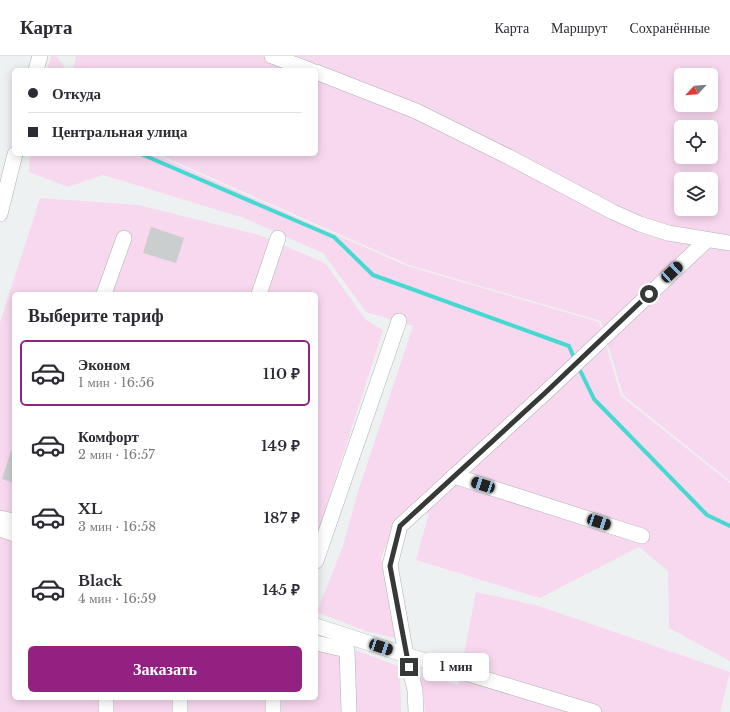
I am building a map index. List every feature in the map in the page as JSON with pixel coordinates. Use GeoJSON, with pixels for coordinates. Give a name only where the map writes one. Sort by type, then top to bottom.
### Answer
{"type":"FeatureCollection","features":[{"type":"Feature","properties":{"kind":"street"},"geometry":{"type":"LineString","coordinates":[[37,68],[40,56]]}},
{"type":"Feature","properties":{"kind":"street"},"geometry":{"type":"LineString","coordinates":[[272,56],[305,68]]}},
{"type":"Feature","properties":{"kind":"street"},"geometry":{"type":"LineString","coordinates":[[318,73],[416,111],[509,157],[613,212],[640,224],[668,233],[730,243]]}},
{"type":"Feature","properties":{"kind":"street"},"geometry":{"type":"LineString","coordinates":[[0,214],[14,156]]}},
{"type":"Feature","properties":{"kind":"street"},"geometry":{"type":"LineString","coordinates":[[105,292],[124,238]]}},
{"type":"Feature","properties":{"kind":"street"},"geometry":{"type":"LineString","coordinates":[[260,292],[278,238]]}},
{"type":"Feature","properties":{"kind":"street"},"geometry":{"type":"LineString","coordinates":[[416,712],[415,690],[406,655],[390,566],[400,526],[545,393],[707,240]]}},
{"type":"Feature","properties":{"kind":"street"},"geometry":{"type":"LineString","coordinates":[[318,555],[399,321]]}},
{"type":"Feature","properties":{"kind":"street"},"geometry":{"type":"LineString","coordinates":[[454,476],[642,536]]}},
{"type":"Feature","properties":{"kind":"street"},"geometry":{"type":"LineString","coordinates":[[0,518],[12,521]]}},
{"type":"Feature","properties":{"kind":"street"},"geometry":{"type":"LineString","coordinates":[[0,529],[12,533]]}},
{"type":"Feature","properties":{"kind":"street"},"geometry":{"type":"LineString","coordinates":[[318,627],[594,712]]}},
{"type":"Feature","properties":{"kind":"street"},"geometry":{"type":"LineString","coordinates":[[318,643],[347,650],[349,712]]}},
{"type":"Feature","properties":{"kind":"street"},"geometry":{"type":"LineString","coordinates":[[106,700],[106,712]]}},
{"type":"Feature","properties":{"kind":"street"},"geometry":{"type":"LineString","coordinates":[[180,700],[180,712]]}},
{"type":"Feature","properties":{"kind":"street"},"geometry":{"type":"LineString","coordinates":[[273,700],[273,712]]}},
{"type":"Feature","properties":{"kind":"shaded area"},"geometry":{"type":"Polygon","coordinates":[[[51,56],[56,56],[65,68],[48,68],[51,56]]]}},
{"type":"Feature","properties":{"kind":"shaded area"},"geometry":{"type":"Polygon","coordinates":[[[76,56],[730,56],[730,481],[623,395],[601,321],[409,265],[163,156],[318,156],[318,68],[73,68],[76,56]]]}},
{"type":"Feature","properties":{"kind":"shaded area"},"geometry":{"type":"Polygon","coordinates":[[[30,156],[159,156],[407,266],[599,322],[621,396],[730,483],[730,661],[669,628],[668,571],[639,547],[540,598],[416,560],[429,513],[396,521],[381,558],[395,638],[366,631],[318,612],[343,546],[356,498],[413,326],[366,312],[323,253],[244,218],[103,175],[68,187],[29,172],[30,156]]]}},
{"type":"Feature","properties":{"kind":"shaded area"},"geometry":{"type":"Polygon","coordinates":[[[40,198],[138,205],[259,235],[325,263],[366,320],[383,330],[318,533],[318,292],[12,292],[12,700],[318,700],[318,636],[400,667],[401,712],[0,712],[0,323],[40,198]]]}},
{"type":"Feature","properties":{"kind":"shaded area"},"geometry":{"type":"Polygon","coordinates":[[[476,592],[539,606],[730,672],[720,712],[425,712],[421,673],[458,685],[476,592]]]}},
{"type":"Feature","properties":{"kind":"building"},"geometry":{"type":"Polygon","coordinates":[[[151,227],[184,238],[176,263],[143,253],[151,227]]]}},
{"type":"Feature","properties":{"kind":"building"},"geometry":{"type":"Polygon","coordinates":[[[11,451],[12,451],[12,482],[2,479],[11,451]]]}},
{"type":"Feature","properties":{"kind":"waterway"},"geometry":{"type":"LineString","coordinates":[[146,156],[334,237],[373,275],[569,346],[575,360]]}},
{"type":"Feature","properties":{"kind":"waterway"},"geometry":{"type":"LineString","coordinates":[[578,366],[594,399],[707,515],[730,526]]}},
{"type":"Feature","properties":{"kind":"route"},"geometry":{"type":"LineString","coordinates":[[409,667],[390,566],[400,526],[545,393],[649,294]]}}]}
